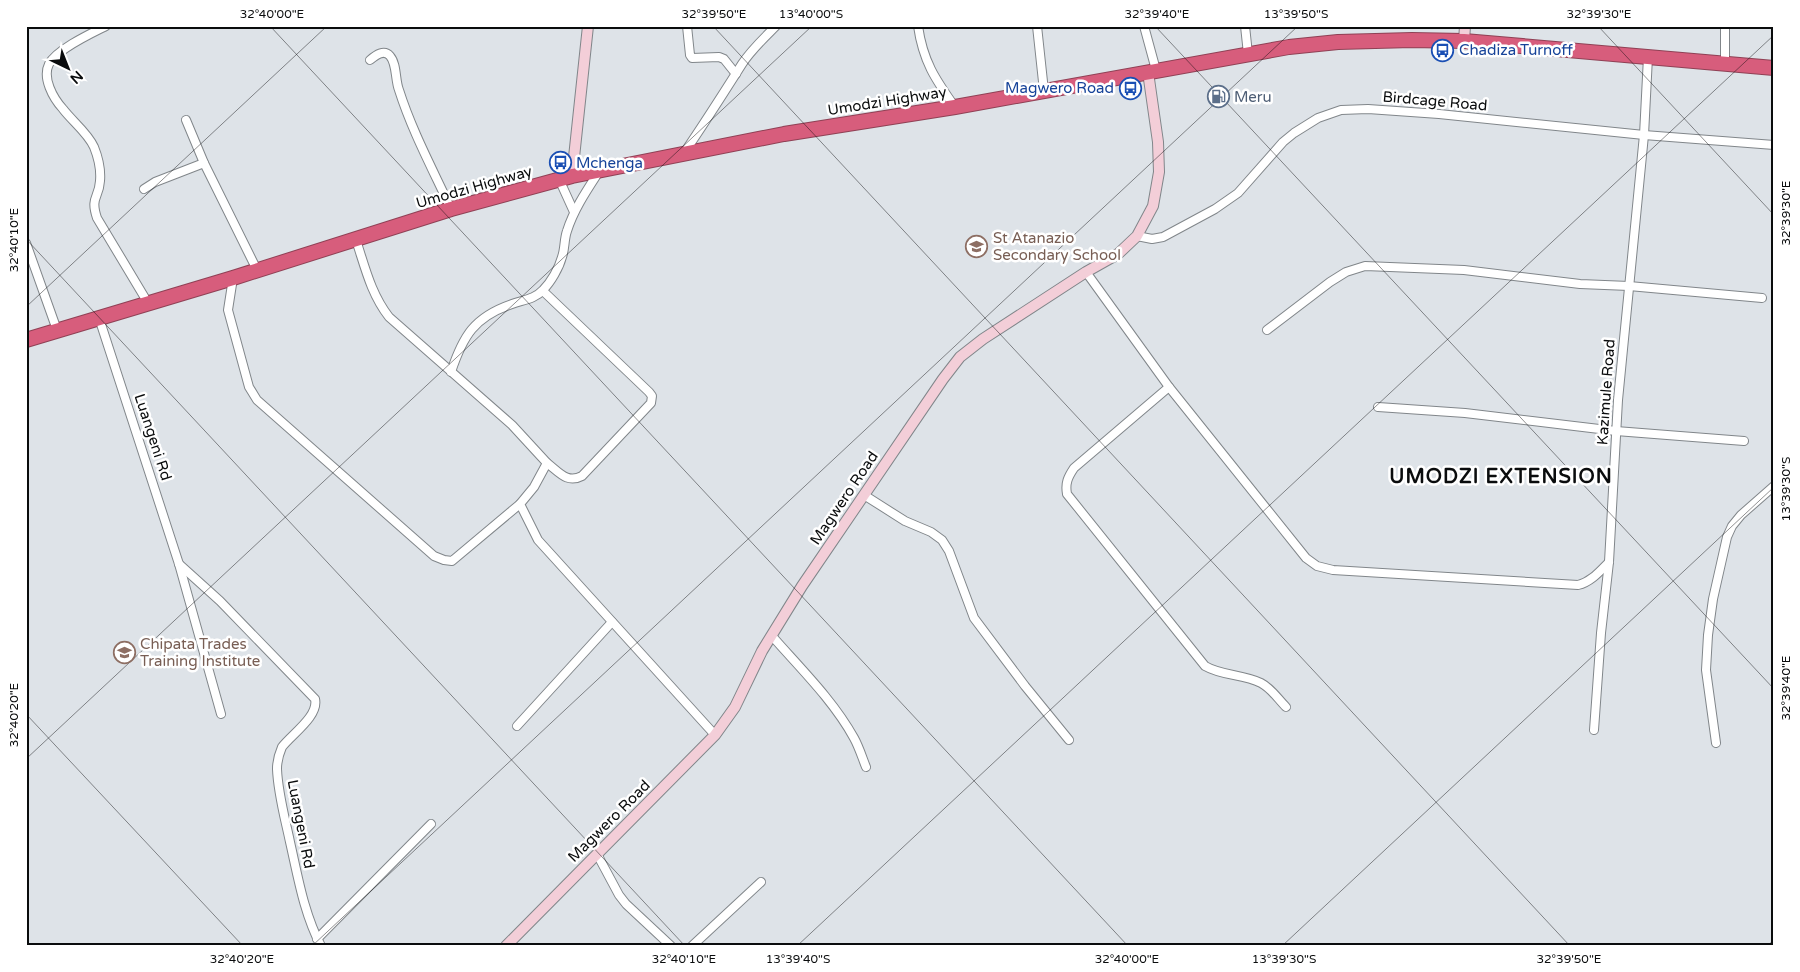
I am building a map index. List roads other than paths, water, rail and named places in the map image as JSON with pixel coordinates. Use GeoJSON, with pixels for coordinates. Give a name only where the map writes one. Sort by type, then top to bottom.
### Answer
{"type":"FeatureCollection","features":[{"type":"Feature","properties":{"kind":"highway","name":"Umodzi Highway"},"geometry":{"type":"LineString","coordinates":[[26,340],[233,278],[451,209],[600,170],[784,134],[955,107],[1289,46],[1338,42],[1464,41],[1774,68]]}},
{"type":"Feature","properties":{"kind":"street"},"geometry":{"type":"LineString","coordinates":[[106,26],[62,51],[50,63],[47,73],[48,84],[61,108],[94,146],[99,162],[100,182],[93,207],[97,218],[148,303]]}},
{"type":"Feature","properties":{"kind":"street"},"geometry":{"type":"LineString","coordinates":[[574,212],[566,178],[588,26]]}},
{"type":"Feature","properties":{"kind":"street"},"geometry":{"type":"LineString","coordinates":[[687,26],[690,55],[692,58],[724,58],[736,74]]}},
{"type":"Feature","properties":{"kind":"street"},"geometry":{"type":"LineString","coordinates":[[684,153],[742,63],[776,26]]}},
{"type":"Feature","properties":{"kind":"street"},"geometry":{"type":"LineString","coordinates":[[918,26],[924,54],[934,77],[955,107]]}},
{"type":"Feature","properties":{"kind":"street"},"geometry":{"type":"LineString","coordinates":[[1037,26],[1044,91]]}},
{"type":"Feature","properties":{"kind":"street"},"geometry":{"type":"LineString","coordinates":[[1144,26],[1152,71]]}},
{"type":"Feature","properties":{"kind":"street"},"geometry":{"type":"LineString","coordinates":[[1244,26],[1248,54]]}},
{"type":"Feature","properties":{"kind":"street"},"geometry":{"type":"LineString","coordinates":[[1464,41],[1465,26]]}},
{"type":"Feature","properties":{"kind":"street"},"geometry":{"type":"LineString","coordinates":[[1725,26],[1725,64]]}},
{"type":"Feature","properties":{"kind":"street"},"geometry":{"type":"LineString","coordinates":[[370,60],[379,53],[384,53],[389,55],[392,60],[398,87],[409,119],[451,209]]}},
{"type":"Feature","properties":{"kind":"street","name":"Kazimule Road"},"geometry":{"type":"LineString","coordinates":[[1594,730],[1601,632],[1609,562],[1616,431],[1644,135],[1648,57]]}},
{"type":"Feature","properties":{"kind":"street","name":"Magwero Road"},"geometry":{"type":"LineString","coordinates":[[508,945],[715,735],[735,707],[772,636],[802,586],[960,357],[983,339],[1086,272],[1118,254],[1137,236],[1153,206],[1159,172],[1152,71]]}},
{"type":"Feature","properties":{"kind":"street","name":"Birdcage Road"},"geometry":{"type":"LineString","coordinates":[[1137,236],[1152,239],[1163,237],[1215,209],[1238,193],[1294,133],[1318,118],[1341,110],[1368,109],[1439,114],[1644,135],[1774,145]]}},
{"type":"Feature","properties":{"kind":"street"},"geometry":{"type":"LineString","coordinates":[[186,120],[204,162],[257,270]]}},
{"type":"Feature","properties":{"kind":"street"},"geometry":{"type":"LineString","coordinates":[[144,189],[155,182],[204,162]]}},
{"type":"Feature","properties":{"kind":"street"},"geometry":{"type":"LineString","coordinates":[[451,372],[462,342],[470,330],[481,320],[511,304],[531,298],[543,290],[562,257],[566,232],[574,212],[600,170]]}},
{"type":"Feature","properties":{"kind":"street"},"geometry":{"type":"LineString","coordinates":[[356,240],[373,292],[389,317],[512,425],[547,463],[568,479],[575,480],[582,476],[651,403],[652,396],[543,290]]}},
{"type":"Feature","properties":{"kind":"street"},"geometry":{"type":"LineString","coordinates":[[26,243],[57,330]]}},
{"type":"Feature","properties":{"kind":"street"},"geometry":{"type":"LineString","coordinates":[[1267,330],[1330,282],[1346,272],[1365,266],[1464,270],[1580,284],[1629,286],[1762,298]]}},
{"type":"Feature","properties":{"kind":"street"},"geometry":{"type":"LineString","coordinates":[[1086,272],[1169,387],[1306,558],[1317,566],[1333,570],[1578,585],[1584,584],[1591,579],[1609,562]]}},
{"type":"Feature","properties":{"kind":"street"},"geometry":{"type":"LineString","coordinates":[[233,278],[228,310],[249,387],[258,400],[434,556],[452,561],[520,504],[534,487],[547,463]]}},
{"type":"Feature","properties":{"kind":"street","name":"Luangeni Rd"},"geometry":{"type":"LineString","coordinates":[[99,318],[180,564],[221,714]]}},
{"type":"Feature","properties":{"kind":"street"},"geometry":{"type":"LineString","coordinates":[[1169,387],[1074,468],[1067,479],[1066,487],[1068,494],[1205,666],[1212,670],[1259,682],[1267,686],[1286,707]]}},
{"type":"Feature","properties":{"kind":"street"},"geometry":{"type":"LineString","coordinates":[[1378,407],[1465,414],[1616,431],[1744,441]]}},
{"type":"Feature","properties":{"kind":"street"},"geometry":{"type":"LineString","coordinates":[[1716,742],[1706,670],[1708,634],[1713,599],[1727,537],[1732,526],[1742,515],[1774,486]]}},
{"type":"Feature","properties":{"kind":"street"},"geometry":{"type":"LineString","coordinates":[[864,496],[905,522],[931,532],[942,540],[949,551],[974,618],[1025,686],[1069,740]]}},
{"type":"Feature","properties":{"kind":"street"},"geometry":{"type":"LineString","coordinates":[[520,504],[538,540],[715,735]]}},
{"type":"Feature","properties":{"kind":"street","name":"Luangeni Rd"},"geometry":{"type":"LineString","coordinates":[[180,564],[220,601],[315,699],[316,704],[313,712],[282,747],[277,768],[279,788],[293,855],[307,913],[319,942]]}},
{"type":"Feature","properties":{"kind":"street"},"geometry":{"type":"LineString","coordinates":[[517,726],[612,622]]}},
{"type":"Feature","properties":{"kind":"street"},"geometry":{"type":"LineString","coordinates":[[772,636],[846,724],[866,767]]}},
{"type":"Feature","properties":{"kind":"street"},"geometry":{"type":"LineString","coordinates":[[319,942],[431,824]]}},
{"type":"Feature","properties":{"kind":"street"},"geometry":{"type":"LineString","coordinates":[[597,854],[619,895],[626,904],[671,946]]}},
{"type":"Feature","properties":{"kind":"street"},"geometry":{"type":"LineString","coordinates":[[692,946],[761,882]]}},
{"type":"Feature","properties":{"kind":"place","name":"Chadiza Turnoff"},"geometry":{"type":"Point","coordinates":[1443,50]}},
{"type":"Feature","properties":{"kind":"place","name":"Magwero Road"},"geometry":{"type":"Point","coordinates":[1130,88]}},
{"type":"Feature","properties":{"kind":"place","name":"Meru"},"geometry":{"type":"Point","coordinates":[1218,97]}},
{"type":"Feature","properties":{"kind":"place","name":"Mchenga"},"geometry":{"type":"Point","coordinates":[560,163]}},
{"type":"Feature","properties":{"kind":"place","name":"St Atanazio Secondary School"},"geometry":{"type":"Point","coordinates":[977,247]}},
{"type":"Feature","properties":{"kind":"place","name":"Chipata Trades Training Institute"},"geometry":{"type":"Point","coordinates":[124,653]}},
{"type":"Feature","properties":{"kind":"district","name":"UMODZI EXTENSION"},"geometry":{"type":"Point","coordinates":[1501,476]}}]}
